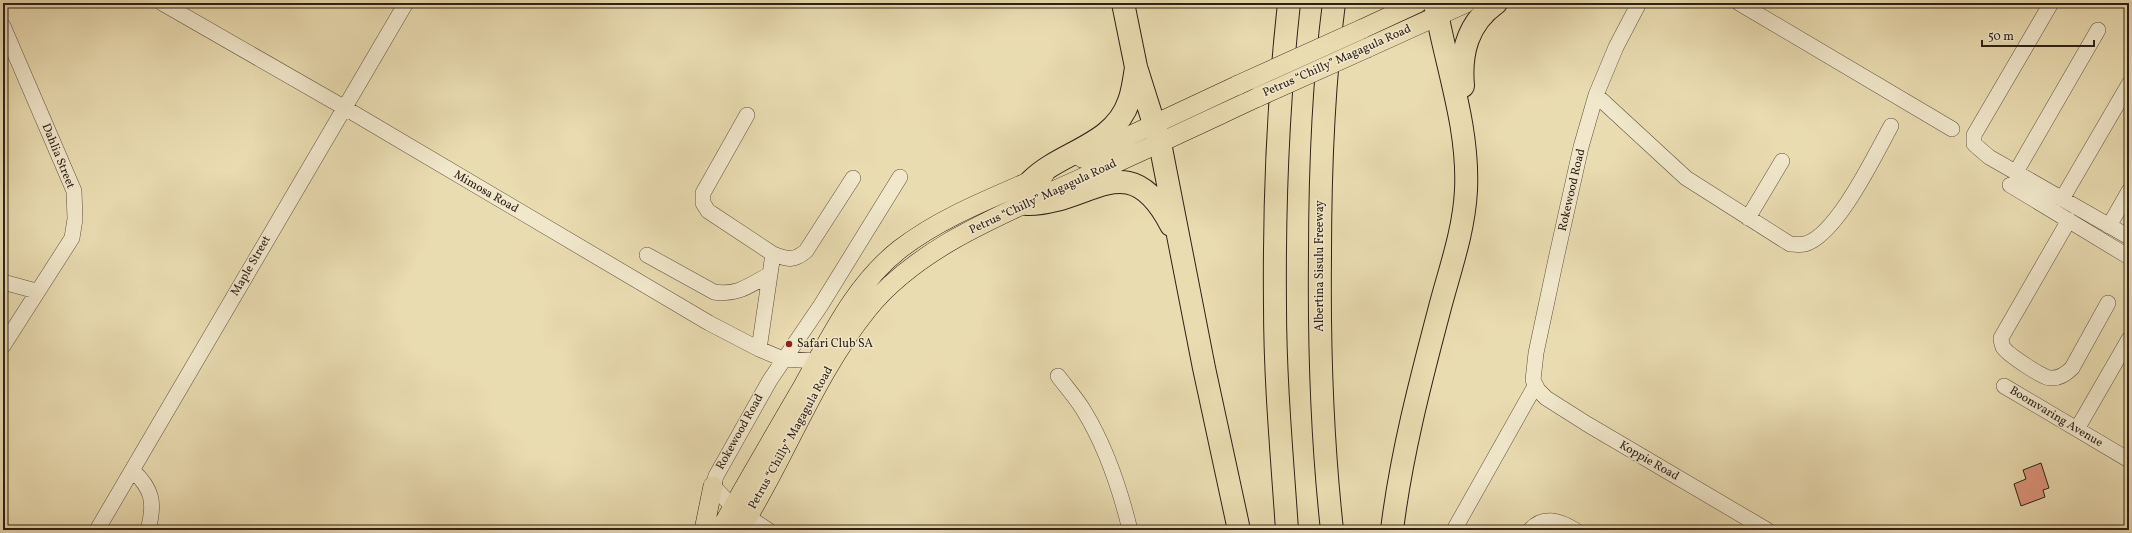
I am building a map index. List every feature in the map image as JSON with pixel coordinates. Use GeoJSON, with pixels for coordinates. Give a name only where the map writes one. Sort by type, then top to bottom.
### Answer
{"type":"FeatureCollection","features":[{"type":"Feature","properties":{"kind":"highway"},"geometry":{"type":"LineString","coordinates":[[1122,3],[1136,67],[1158,134],[1204,368],[1239,530]]}},
{"type":"Feature","properties":{"kind":"highway"},"geometry":{"type":"LineString","coordinates":[[1287,530],[1280,436],[1275,307],[1276,197],[1285,41],[1289,3]]}},
{"type":"Feature","properties":{"kind":"highway","name":"Albertina Sisulu Freeway"},"geometry":{"type":"LineString","coordinates":[[1332,530],[1320,380],[1320,169],[1334,3]]}},
{"type":"Feature","properties":{"kind":"highway"},"geometry":{"type":"LineString","coordinates":[[1462,124],[1465,107],[1461,67],[1464,49],[1473,26],[1496,3]]}},
{"type":"Feature","properties":{"kind":"highway"},"geometry":{"type":"LineString","coordinates":[[1392,530],[1414,407],[1464,213],[1466,159],[1462,124],[1436,9]]}},
{"type":"Feature","properties":{"kind":"highway"},"geometry":{"type":"LineString","coordinates":[[1031,181],[1042,170],[1088,146],[1115,126],[1129,102],[1136,67]]}},
{"type":"Feature","properties":{"kind":"highway"},"geometry":{"type":"LineString","coordinates":[[1027,204],[1038,204],[1053,200],[1105,183],[1127,183],[1142,188],[1157,202],[1180,242]]}},
{"type":"Feature","properties":{"kind":"main road","name":"Petrus “Chilly” Magagula Road"},"geometry":{"type":"LineString","coordinates":[[720,530],[740,518],[821,379],[867,309],[908,270],[930,254],[958,237],[1027,204],[1158,134],[1238,85],[1418,3]]}},
{"type":"Feature","properties":{"kind":"main road","name":"Petrus “Chilly” Magagula Road"},"geometry":{"type":"LineString","coordinates":[[740,518],[817,361],[852,301],[880,266],[899,250],[954,215],[1031,181],[1258,97],[1366,48],[1436,9],[1466,3]]}},
{"type":"Feature","properties":{"kind":"main road"},"geometry":{"type":"LineString","coordinates":[[704,530],[713,486]]}},
{"type":"Feature","properties":{"kind":"street","name":"Mimosa Road"},"geometry":{"type":"LineString","coordinates":[[162,3],[344,108],[637,281],[759,349],[783,359],[817,361]]}},
{"type":"Feature","properties":{"kind":"street","name":"Maple Street"},"geometry":{"type":"LineString","coordinates":[[97,530],[406,3]]}},
{"type":"Feature","properties":{"kind":"street","name":"Rokewood Road"},"geometry":{"type":"LineString","coordinates":[[1535,386],[1534,369],[1539,339],[1581,147],[1596,95],[1616,47],[1639,3]]}},
{"type":"Feature","properties":{"kind":"street"},"geometry":{"type":"LineString","coordinates":[[1739,3],[1952,129]]}},
{"type":"Feature","properties":{"kind":"street"},"geometry":{"type":"LineString","coordinates":[[2050,5],[1974,135],[1974,144],[2013,178],[2069,220],[2129,257]]}},
{"type":"Feature","properties":{"kind":"street","name":"Dahlia Street"},"geometry":{"type":"LineString","coordinates":[[3,26],[74,190],[75,219],[72,238],[36,292],[3,346]]}},
{"type":"Feature","properties":{"kind":"street"},"geometry":{"type":"LineString","coordinates":[[2013,178],[2098,30]]}},
{"type":"Feature","properties":{"kind":"street"},"geometry":{"type":"LineString","coordinates":[[2062,199],[2129,84]]}},
{"type":"Feature","properties":{"kind":"street"},"geometry":{"type":"LineString","coordinates":[[1596,95],[1686,178],[1790,244],[1800,245],[1811,242],[1838,216],[1856,192],[1891,126]]}},
{"type":"Feature","properties":{"kind":"street"},"geometry":{"type":"LineString","coordinates":[[748,115],[703,193],[703,203],[708,211],[773,254],[790,260],[798,258],[806,251],[853,178]]}},
{"type":"Feature","properties":{"kind":"street"},"geometry":{"type":"LineString","coordinates":[[1748,218],[1782,160]]}},
{"type":"Feature","properties":{"kind":"street","name":"Rokewood Road"},"geometry":{"type":"LineString","coordinates":[[713,486],[721,464],[783,359],[821,305],[900,178]]}},
{"type":"Feature","properties":{"kind":"street"},"geometry":{"type":"LineString","coordinates":[[2013,178],[2062,199],[2129,237]]}},
{"type":"Feature","properties":{"kind":"street"},"geometry":{"type":"LineString","coordinates":[[2109,226],[2129,191]]}},
{"type":"Feature","properties":{"kind":"street"},"geometry":{"type":"LineString","coordinates":[[2069,220],[2001,338],[2002,346],[2008,352],[2048,378],[2058,378],[2072,368],[2108,303]]}},
{"type":"Feature","properties":{"kind":"street"},"geometry":{"type":"LineString","coordinates":[[759,349],[773,254]]}},
{"type":"Feature","properties":{"kind":"street"},"geometry":{"type":"LineString","coordinates":[[647,255],[714,292],[727,294],[740,290],[770,274]]}},
{"type":"Feature","properties":{"kind":"street"},"geometry":{"type":"LineString","coordinates":[[3,282],[36,292]]}},
{"type":"Feature","properties":{"kind":"street"},"geometry":{"type":"LineString","coordinates":[[2077,429],[2129,339]]}},
{"type":"Feature","properties":{"kind":"street"},"geometry":{"type":"LineString","coordinates":[[1058,376],[1084,410],[1102,445],[1122,498],[1130,530]]}},
{"type":"Feature","properties":{"kind":"street"},"geometry":{"type":"LineString","coordinates":[[1454,530],[1535,386]]}},
{"type":"Feature","properties":{"kind":"street","name":"Koppie Road"},"geometry":{"type":"LineString","coordinates":[[1535,386],[1546,398],[1587,424],[1767,530]]}},
{"type":"Feature","properties":{"kind":"street","name":"Boomvaring Avenue"},"geometry":{"type":"LineString","coordinates":[[2004,386],[2129,460]]}},
{"type":"Feature","properties":{"kind":"street"},"geometry":{"type":"LineString","coordinates":[[132,470],[142,480],[150,496],[152,513],[148,530]]}},
{"type":"Feature","properties":{"kind":"street"},"geometry":{"type":"LineString","coordinates":[[713,486],[740,518],[768,530]]}},
{"type":"Feature","properties":{"kind":"street"},"geometry":{"type":"LineString","coordinates":[[1530,530],[1534,526],[1551,520],[1561,522],[1575,530]]}},
{"type":"Feature","properties":{"kind":"building"},"geometry":{"type":"Polygon","coordinates":[[[2041,463],[2049,488],[2043,490],[2045,497],[2021,506],[2014,484],[2026,479],[2023,470],[2041,463]]]}},
{"type":"Feature","properties":{"kind":"place","name":"Safari Club SA"},"geometry":{"type":"Point","coordinates":[789,344]}}]}
